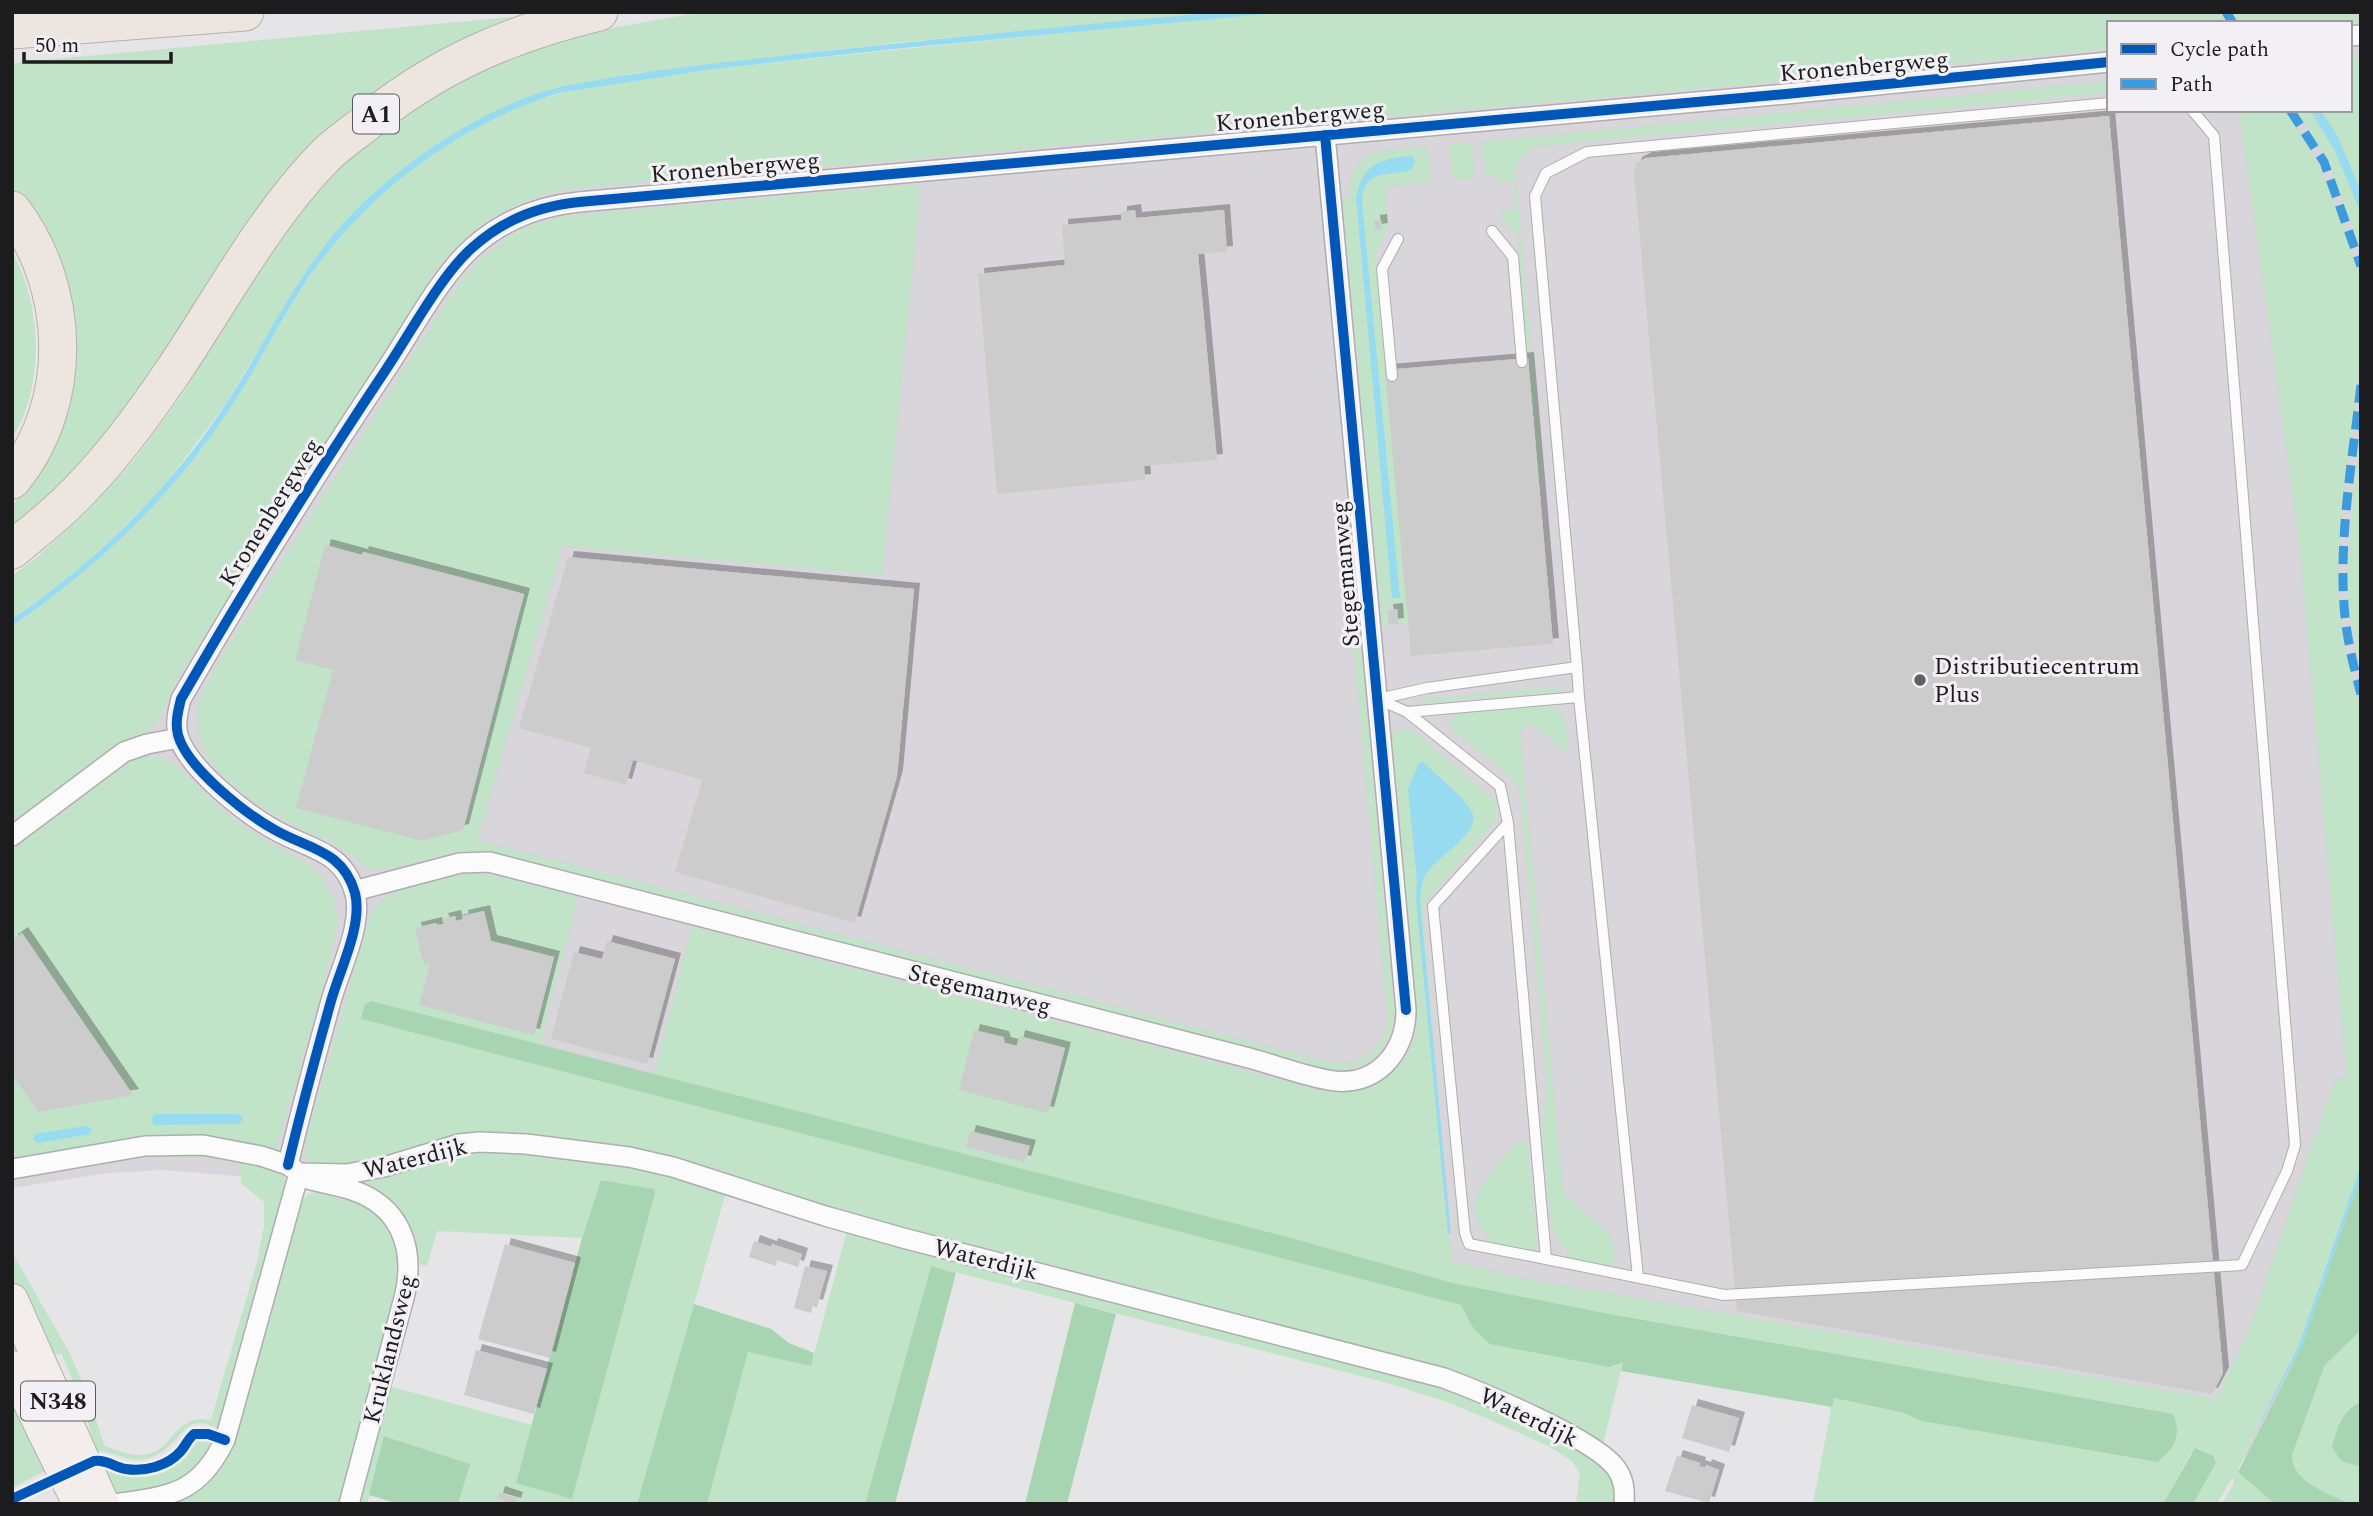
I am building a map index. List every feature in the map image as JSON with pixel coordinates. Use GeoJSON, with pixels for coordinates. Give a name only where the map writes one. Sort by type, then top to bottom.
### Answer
{"type":"FeatureCollection","features":[{"type":"Feature","properties":{"kind":"highway"},"geometry":{"type":"LineString","coordinates":[[12,30],[245,12]]}},
{"type":"Feature","properties":{"kind":"highway","name":"A1"},"geometry":{"type":"LineString","coordinates":[[12,550],[66,504],[119,446],[171,374],[282,207],[325,156],[386,106],[442,69],[499,42],[599,12]]}},
{"type":"Feature","properties":{"kind":"highway"},"geometry":{"type":"LineString","coordinates":[[12,210],[24,226],[47,274],[56,309],[58,360],[51,409],[37,443],[12,480]]}},
{"type":"Feature","properties":{"kind":"main road","name":"N348"},"geometry":{"type":"LineString","coordinates":[[12,1300],[103,1504]]}},
{"type":"Feature","properties":{"kind":"main road","name":"N348"},"geometry":{"type":"LineString","coordinates":[[12,1367],[79,1504]]}},
{"type":"Feature","properties":{"kind":"street","name":"Kronenbergweg"},"geometry":{"type":"LineString","coordinates":[[179,738],[177,720],[181,699],[216,638],[347,428],[458,263],[471,248],[502,225],[534,211],[579,202],[1786,94],[2107,62]]}},
{"type":"Feature","properties":{"kind":"street","name":"Stegemanweg"},"geometry":{"type":"LineString","coordinates":[[354,891],[460,863],[489,862],[1329,1080],[1356,1080],[1369,1075],[1391,1059],[1403,1036],[1406,1023],[1325,135]]}},
{"type":"Feature","properties":{"kind":"street"},"geometry":{"type":"LineString","coordinates":[[12,836],[124,752],[179,738],[188,756],[236,804],[276,831],[329,855],[340,863],[354,891],[357,909],[355,925],[333,995],[294,1169],[227,1433],[218,1453],[201,1478],[189,1486],[158,1498],[115,1504]]}},
{"type":"Feature","properties":{"kind":"street","name":"Waterdijk"},"geometry":{"type":"LineString","coordinates":[[12,1169],[145,1146],[186,1144],[261,1156],[294,1169],[357,1173],[440,1148],[480,1142],[526,1144],[629,1157],[673,1167],[903,1238],[1444,1378],[1485,1394],[1558,1429],[1601,1454],[1620,1475],[1624,1484],[1624,1504]]}},
{"type":"Feature","properties":{"kind":"street","name":"Kruklandsweg"},"geometry":{"type":"LineString","coordinates":[[294,1169],[305,1178],[351,1189],[379,1204],[400,1228],[408,1251],[409,1275],[405,1294],[349,1504]]}},
{"type":"Feature","properties":{"kind":"lane"},"geometry":{"type":"LineString","coordinates":[[1638,1277],[1579,697],[1535,197],[1546,173],[1587,152],[2107,103]]}},
{"type":"Feature","properties":{"kind":"lane"},"geometry":{"type":"LineString","coordinates":[[1508,823],[1433,906],[1465,1233],[1469,1244],[1724,1295],[2242,1265],[2287,1171],[2295,1145],[2214,136],[2194,112]]}},
{"type":"Feature","properties":{"kind":"lane"},"geometry":{"type":"LineString","coordinates":[[1492,231],[1513,257],[1522,362]]}},
{"type":"Feature","properties":{"kind":"lane"},"geometry":{"type":"LineString","coordinates":[[1392,376],[1382,269],[1398,239]]}},
{"type":"Feature","properties":{"kind":"lane"},"geometry":{"type":"LineString","coordinates":[[1378,699],[1427,688],[1577,667]]}},
{"type":"Feature","properties":{"kind":"lane"},"geometry":{"type":"LineString","coordinates":[[1407,712],[1579,697]]}},
{"type":"Feature","properties":{"kind":"lane"},"geometry":{"type":"LineString","coordinates":[[1378,699],[1407,712],[1500,786],[1508,823],[1546,1259]]}},
{"type":"Feature","properties":{"kind":"shaded area"},"geometry":{"type":"Polygon","coordinates":[[[2227,12],[2361,12],[2361,1300],[2262,1461],[370,1010],[317,1159],[263,1178],[163,1170],[108,1173],[12,1188],[12,792],[472,188],[2107,23],[2107,112],[2352,112],[2352,21],[2135,21],[2227,12]]]}},
{"type":"Feature","properties":{"kind":"green space"},"geometry":{"type":"Polygon","coordinates":[[[702,12],[1220,12],[903,42],[635,73],[556,88],[533,95],[497,112],[404,168],[306,271],[225,405],[160,491],[67,579],[12,619],[12,576],[85,514],[135,459],[182,395],[267,259],[312,199],[358,149],[425,99],[505,57],[595,31],[702,12]]]}},
{"type":"Feature","properties":{"kind":"green space"},"geometry":{"type":"Polygon","coordinates":[[[1289,12],[2221,12],[2226,21],[2107,21],[2107,48],[1751,84],[578,188],[536,197],[481,225],[449,254],[435,271],[175,682],[162,714],[153,726],[112,747],[12,824],[12,626],[104,554],[185,470],[231,407],[314,270],[347,229],[388,189],[411,171],[458,139],[508,112],[543,98],[571,91],[721,68],[1289,12]]]}},
{"type":"Feature","properties":{"kind":"green space"},"geometry":{"type":"Polygon","coordinates":[[[2230,12],[2361,12],[2361,21],[2237,21],[2230,12]]]}},
{"type":"Feature","properties":{"kind":"green space"},"geometry":{"type":"Polygon","coordinates":[[[557,13],[375,104],[110,436],[12,531],[12,507],[36,471],[55,432],[22,197],[12,188],[12,63],[557,13]]]}},
{"type":"Feature","properties":{"kind":"green space"},"geometry":{"type":"Polygon","coordinates":[[[2361,54],[2361,191],[2343,148],[2321,112],[2352,112],[2352,55],[2361,54]]]}},
{"type":"Feature","properties":{"kind":"green space"},"geometry":{"type":"Polygon","coordinates":[[[2107,81],[2107,93],[1538,146],[1529,151],[1521,159],[1515,172],[1543,477],[1539,477],[1517,233],[1501,217],[1500,212],[1515,210],[1513,182],[1497,182],[1497,176],[1486,176],[1481,142],[2107,81]]]}},
{"type":"Feature","properties":{"kind":"green space"},"geometry":{"type":"Polygon","coordinates":[[[2239,112],[2286,112],[2295,124],[2312,152],[2332,196],[2355,258],[2361,289],[2359,367],[2341,523],[2339,601],[2344,643],[2361,710],[2361,1165],[2299,1345],[2250,1441],[2238,1471],[2275,1504],[2222,1504],[2234,1483],[2232,1478],[2217,1504],[2193,1504],[2216,1463],[2190,1455],[2163,1504],[1813,1504],[1833,1398],[1904,1413],[1921,1421],[2157,1462],[2169,1452],[2174,1442],[2173,1414],[1610,1314],[1453,1283],[1291,1238],[654,1075],[692,927],[1327,1092],[1360,1090],[1375,1085],[1398,1068],[1413,1041],[1418,1024],[1392,734],[1398,734],[1397,729],[1408,730],[1417,734],[1496,801],[1497,812],[1494,822],[1426,902],[1423,913],[1452,1261],[1521,1278],[2216,1399],[2248,1333],[2335,1079],[2347,1077],[2299,539],[2239,112]]]}},
{"type":"Feature","properties":{"kind":"green space"},"geometry":{"type":"Polygon","coordinates":[[[2297,112],[2311,112],[2335,151],[2361,213],[2361,250],[2328,160],[2297,112]]]}},
{"type":"Feature","properties":{"kind":"green space"},"geometry":{"type":"Polygon","coordinates":[[[1472,143],[1474,175],[1470,179],[1453,179],[1449,145],[1472,143]]]}},
{"type":"Feature","properties":{"kind":"green space"},"geometry":{"type":"Polygon","coordinates":[[[1428,147],[1430,181],[1385,187],[1388,227],[1376,254],[1408,623],[1398,624],[1396,605],[1387,606],[1388,624],[1382,625],[1343,198],[1349,198],[1350,181],[1355,169],[1373,154],[1428,147]]]}},
{"type":"Feature","properties":{"kind":"green space"},"geometry":{"type":"Polygon","coordinates":[[[921,184],[882,575],[563,546],[477,840],[1332,1063],[1352,1062],[1376,1048],[1388,1021],[1349,596],[1356,596],[1394,1011],[1393,1024],[1384,1046],[1367,1062],[1344,1069],[1331,1069],[492,851],[462,852],[390,869],[369,867],[333,842],[285,820],[241,792],[208,756],[200,735],[198,712],[206,685],[215,668],[446,303],[470,272],[496,246],[528,228],[566,216],[921,184]]]}},
{"type":"Feature","properties":{"kind":"green space"},"geometry":{"type":"Polygon","coordinates":[[[12,252],[29,295],[36,345],[30,395],[12,438],[12,252]]]}},
{"type":"Feature","properties":{"kind":"green space"},"geometry":{"type":"Polygon","coordinates":[[[2361,425],[2361,676],[2348,604],[2348,557],[2361,425]]]}},
{"type":"Feature","properties":{"kind":"green space"},"geometry":{"type":"Polygon","coordinates":[[[1562,687],[1562,691],[1424,703],[1423,699],[1562,687]]]}},
{"type":"Feature","properties":{"kind":"green space"},"geometry":{"type":"Polygon","coordinates":[[[1548,705],[1559,713],[1566,725],[1566,752],[1529,722],[1520,732],[1563,1194],[1607,1231],[1613,1243],[1615,1261],[1610,1266],[1572,1257],[1559,1243],[1551,1223],[1542,1134],[1547,1083],[1520,792],[1512,778],[1453,730],[1451,718],[1459,713],[1548,705]]]}},
{"type":"Feature","properties":{"kind":"green space"},"geometry":{"type":"Polygon","coordinates":[[[143,756],[162,758],[179,767],[212,802],[252,833],[309,865],[332,894],[337,912],[336,930],[323,986],[275,1153],[227,1143],[12,1164],[12,850],[125,763],[143,756]]]}},
{"type":"Feature","properties":{"kind":"green space"},"geometry":{"type":"Polygon","coordinates":[[[476,873],[503,877],[578,897],[540,1045],[371,1002],[361,1019],[1461,1305],[1473,1328],[1623,1362],[1602,1448],[1503,1397],[545,1142],[372,1166],[316,1166],[306,1155],[306,1140],[370,916],[376,906],[392,894],[428,882],[476,873]]]}},
{"type":"Feature","properties":{"kind":"green space"},"geometry":{"type":"Polygon","coordinates":[[[371,1001],[1291,1238],[1453,1283],[1610,1314],[2173,1414],[2177,1435],[2172,1447],[2157,1462],[1921,1421],[1904,1413],[1834,1398],[1832,1407],[1621,1371],[1623,1362],[1609,1367],[1490,1344],[1473,1328],[1461,1305],[361,1019],[365,1004],[371,1001]]]}},
{"type":"Feature","properties":{"kind":"green space"},"geometry":{"type":"Polygon","coordinates":[[[1517,1143],[1528,1146],[1537,1248],[1531,1253],[1492,1241],[1478,1222],[1475,1211],[1476,1200],[1486,1179],[1517,1143]]]}},
{"type":"Feature","properties":{"kind":"green space"},"geometry":{"type":"Polygon","coordinates":[[[460,1148],[605,1158],[726,1192],[637,1504],[458,1504],[469,1464],[385,1436],[367,1504],[357,1504],[389,1386],[532,1425],[516,1483],[572,1498],[655,1195],[654,1189],[601,1180],[582,1238],[437,1231],[427,1266],[419,1264],[411,1235],[398,1211],[379,1192],[351,1179],[460,1148]]]}},
{"type":"Feature","properties":{"kind":"green space"},"geometry":{"type":"Polygon","coordinates":[[[218,1151],[283,1173],[287,1188],[220,1429],[193,1424],[163,1451],[145,1459],[96,1451],[87,1419],[89,1417],[61,1353],[54,1355],[12,1286],[12,1252],[70,1354],[90,1400],[104,1445],[128,1454],[145,1455],[157,1450],[184,1425],[195,1420],[211,1420],[257,1262],[264,1226],[264,1202],[241,1183],[240,1162],[195,1157],[130,1158],[12,1181],[12,1173],[134,1152],[218,1151]]]}},
{"type":"Feature","properties":{"kind":"green space"},"geometry":{"type":"Polygon","coordinates":[[[2361,1175],[2361,1330],[2325,1365],[2292,1455],[2298,1473],[2305,1480],[2351,1504],[2275,1504],[2238,1472],[2302,1346],[2361,1175]]]}},
{"type":"Feature","properties":{"kind":"green space"},"geometry":{"type":"Polygon","coordinates":[[[601,1180],[654,1189],[655,1194],[572,1499],[516,1483],[582,1238],[601,1180]]]}},
{"type":"Feature","properties":{"kind":"green space"},"geometry":{"type":"Polygon","coordinates":[[[319,1191],[361,1205],[384,1221],[392,1232],[400,1262],[396,1290],[341,1504],[164,1504],[209,1477],[297,1205],[309,1194],[319,1191]]]}},
{"type":"Feature","properties":{"kind":"green space"},"geometry":{"type":"Polygon","coordinates":[[[848,1227],[1408,1371],[1564,1437],[1611,1471],[1619,1504],[1576,1504],[1580,1474],[1572,1461],[1552,1448],[1444,1401],[1384,1382],[931,1266],[865,1504],[707,1504],[748,1351],[811,1366],[848,1227]]]}},
{"type":"Feature","properties":{"kind":"green space"},"geometry":{"type":"Polygon","coordinates":[[[931,1266],[956,1273],[895,1504],[865,1504],[931,1266]]]}},
{"type":"Feature","properties":{"kind":"green space"},"geometry":{"type":"Polygon","coordinates":[[[1075,1303],[1116,1314],[1067,1504],[1025,1504],[1075,1303]]]}},
{"type":"Feature","properties":{"kind":"green space"},"geometry":{"type":"Polygon","coordinates":[[[694,1304],[771,1329],[789,1343],[814,1353],[811,1366],[748,1352],[707,1504],[637,1504],[694,1304]]]}},
{"type":"Feature","properties":{"kind":"green space"},"geometry":{"type":"Polygon","coordinates":[[[2361,1330],[2361,1402],[2346,1412],[2339,1434],[2341,1461],[2361,1467],[2361,1504],[2351,1504],[2305,1480],[2298,1473],[2292,1455],[2325,1365],[2361,1330]]]}},
{"type":"Feature","properties":{"kind":"green space"},"geometry":{"type":"Polygon","coordinates":[[[12,1386],[47,1470],[12,1488],[12,1386]]]}},
{"type":"Feature","properties":{"kind":"green space"},"geometry":{"type":"Polygon","coordinates":[[[2361,1402],[2361,1416],[2358,1418],[2361,1421],[2361,1467],[2341,1461],[2332,1447],[2345,1415],[2349,1409],[2361,1402]]]}},
{"type":"Feature","properties":{"kind":"green space"},"geometry":{"type":"Polygon","coordinates":[[[384,1436],[470,1464],[458,1504],[399,1504],[369,1495],[384,1436]]]}},
{"type":"Feature","properties":{"kind":"green space"},"geometry":{"type":"Polygon","coordinates":[[[203,1439],[215,1442],[211,1453],[177,1484],[115,1497],[102,1465],[128,1473],[152,1472],[174,1461],[194,1441],[203,1439]]]}},
{"type":"Feature","properties":{"kind":"green space"},"geometry":{"type":"Polygon","coordinates":[[[2195,1448],[2213,1456],[2216,1463],[2193,1504],[2163,1504],[2195,1448]]]}},
{"type":"Feature","properties":{"kind":"water"},"geometry":{"type":"Polygon","coordinates":[[[1220,12],[1289,12],[713,69],[558,93],[486,123],[420,164],[389,188],[361,215],[311,274],[231,407],[185,470],[104,554],[12,626],[12,619],[73,573],[130,522],[181,465],[226,404],[319,253],[355,211],[401,170],[481,118],[555,88],[655,71],[945,38],[1220,12]]]}},
{"type":"Feature","properties":{"kind":"water"},"geometry":{"type":"Polygon","coordinates":[[[2311,112],[2321,112],[2336,133],[2361,191],[2361,213],[2335,151],[2311,112]]]}},
{"type":"Feature","properties":{"kind":"water"},"geometry":{"type":"Polygon","coordinates":[[[1411,156],[1415,163],[1411,170],[1372,179],[1367,184],[1362,202],[1400,598],[1392,598],[1356,198],[1363,178],[1374,165],[1411,156]]]}},
{"type":"Feature","properties":{"kind":"water"},"geometry":{"type":"Polygon","coordinates":[[[1423,762],[1463,800],[1472,812],[1473,820],[1463,838],[1429,871],[1423,881],[1420,900],[1451,1234],[1448,1234],[1408,789],[1419,763],[1423,762]]]}},
{"type":"Feature","properties":{"kind":"water"},"geometry":{"type":"Polygon","coordinates":[[[155,1114],[236,1114],[242,1116],[243,1120],[238,1124],[154,1125],[152,1118],[155,1114]]]}},
{"type":"Feature","properties":{"kind":"water"},"geometry":{"type":"Polygon","coordinates":[[[86,1126],[92,1128],[90,1134],[37,1143],[33,1139],[35,1134],[86,1126]]]}},
{"type":"Feature","properties":{"kind":"water"},"geometry":{"type":"Polygon","coordinates":[[[2361,1165],[2361,1175],[2302,1346],[2250,1443],[2299,1345],[2361,1165]]]}},
{"type":"Feature","properties":{"kind":"building","name":"Distributiecentrum Plus"},"geometry":{"type":"Polygon","coordinates":[[[2109,116],[2223,1373],[2212,1394],[1737,1311],[1634,173],[1636,163],[1646,158],[2109,116]]]}},
{"type":"Feature","properties":{"kind":"building"},"geometry":{"type":"Polygon","coordinates":[[[1135,210],[1136,218],[1224,210],[1227,252],[1198,254],[1217,460],[1144,466],[1145,480],[997,494],[978,274],[1065,265],[1062,225],[1121,220],[1121,212],[1135,210]]]}},
{"type":"Feature","properties":{"kind":"building"},"geometry":{"type":"Polygon","coordinates":[[[1381,220],[1382,229],[1375,230],[1374,221],[1381,220]]]}},
{"type":"Feature","properties":{"kind":"building"},"geometry":{"type":"Polygon","coordinates":[[[1528,358],[1553,644],[1411,656],[1385,370],[1528,358]]]}},
{"type":"Feature","properties":{"kind":"building"},"geometry":{"type":"Polygon","coordinates":[[[325,545],[362,555],[363,552],[524,594],[463,830],[422,841],[296,808],[333,670],[295,660],[325,545]]]}},
{"type":"Feature","properties":{"kind":"building"},"geometry":{"type":"Polygon","coordinates":[[[568,557],[914,589],[897,776],[855,923],[675,872],[702,780],[633,760],[626,785],[584,773],[591,748],[519,728],[568,557]]]}},
{"type":"Feature","properties":{"kind":"building"},"geometry":{"type":"Polygon","coordinates":[[[1397,609],[1398,624],[1389,625],[1387,610],[1397,609]]]}},
{"type":"Feature","properties":{"kind":"building"},"geometry":{"type":"Polygon","coordinates":[[[484,911],[491,941],[554,957],[534,1035],[419,1005],[430,963],[424,965],[415,928],[444,924],[442,919],[455,916],[456,921],[463,919],[462,916],[484,911]]]}},
{"type":"Feature","properties":{"kind":"building"},"geometry":{"type":"Polygon","coordinates":[[[22,933],[133,1095],[38,1112],[12,1074],[12,940],[22,933]]]}},
{"type":"Feature","properties":{"kind":"building"},"geometry":{"type":"Polygon","coordinates":[[[607,941],[675,959],[647,1064],[551,1039],[574,952],[602,959],[607,941]]]}},
{"type":"Feature","properties":{"kind":"building"},"geometry":{"type":"Polygon","coordinates":[[[974,1030],[1003,1037],[1005,1043],[1017,1046],[1019,1036],[1065,1048],[1048,1113],[959,1090],[974,1030]]]}},
{"type":"Feature","properties":{"kind":"building"},"geometry":{"type":"Polygon","coordinates":[[[970,1131],[1030,1146],[1025,1162],[966,1147],[970,1131]]]}},
{"type":"Feature","properties":{"kind":"building"},"geometry":{"type":"Polygon","coordinates":[[[754,1241],[802,1254],[798,1267],[777,1260],[776,1266],[749,1257],[754,1241]]]}},
{"type":"Feature","properties":{"kind":"building"},"geometry":{"type":"Polygon","coordinates":[[[505,1244],[575,1263],[550,1358],[478,1339],[505,1244]]]}},
{"type":"Feature","properties":{"kind":"building"},"geometry":{"type":"Polygon","coordinates":[[[805,1266],[827,1271],[817,1306],[813,1305],[811,1313],[794,1308],[805,1266]]]}},
{"type":"Feature","properties":{"kind":"building"},"geometry":{"type":"Polygon","coordinates":[[[476,1350],[547,1369],[534,1414],[464,1395],[476,1350]]]}},
{"type":"Feature","properties":{"kind":"building"},"geometry":{"type":"Polygon","coordinates":[[[1692,1405],[1739,1418],[1729,1452],[1682,1438],[1692,1405]]]}},
{"type":"Feature","properties":{"kind":"building"},"geometry":{"type":"Polygon","coordinates":[[[1677,1456],[1700,1463],[1699,1466],[1705,1468],[1706,1465],[1719,1470],[1709,1503],[1665,1491],[1677,1456]]]}},
{"type":"Feature","properties":{"kind":"building"},"geometry":{"type":"Polygon","coordinates":[[[499,1492],[517,1498],[515,1504],[497,1499],[499,1492]]]}},
{"type":"Feature","properties":{"kind":"marked path"},"geometry":{"type":"LineString","coordinates":[[2226,12],[2232,21]]}},
{"type":"Feature","properties":{"kind":"marked path"},"geometry":{"type":"LineString","coordinates":[[2291,112],[2324,162],[2361,266]]}},
{"type":"Feature","properties":{"kind":"marked path"},"geometry":{"type":"LineString","coordinates":[[2361,385],[2343,550],[2346,627],[2361,694]]}},
{"type":"Feature","properties":{"kind":"cycle path"},"geometry":{"type":"LineString","coordinates":[[288,1165],[331,1001],[353,933],[357,906],[355,893],[342,868],[333,859],[263,823],[219,789],[193,762],[178,735],[181,699],[307,490],[427,304],[461,259],[497,229],[536,211],[579,202],[1786,94],[2107,62]]}},
{"type":"Feature","properties":{"kind":"cycle path"},"geometry":{"type":"LineString","coordinates":[[1325,135],[1406,1010]]}},
{"type":"Feature","properties":{"kind":"cycle path"},"geometry":{"type":"LineString","coordinates":[[12,1499],[94,1461],[126,1469],[148,1469],[176,1456],[194,1434],[208,1434],[225,1440]]}},
{"type":"Feature","properties":{"kind":"place","name":"Distributiecentrum Plus"},"geometry":{"type":"Point","coordinates":[1920,680]}}]}
